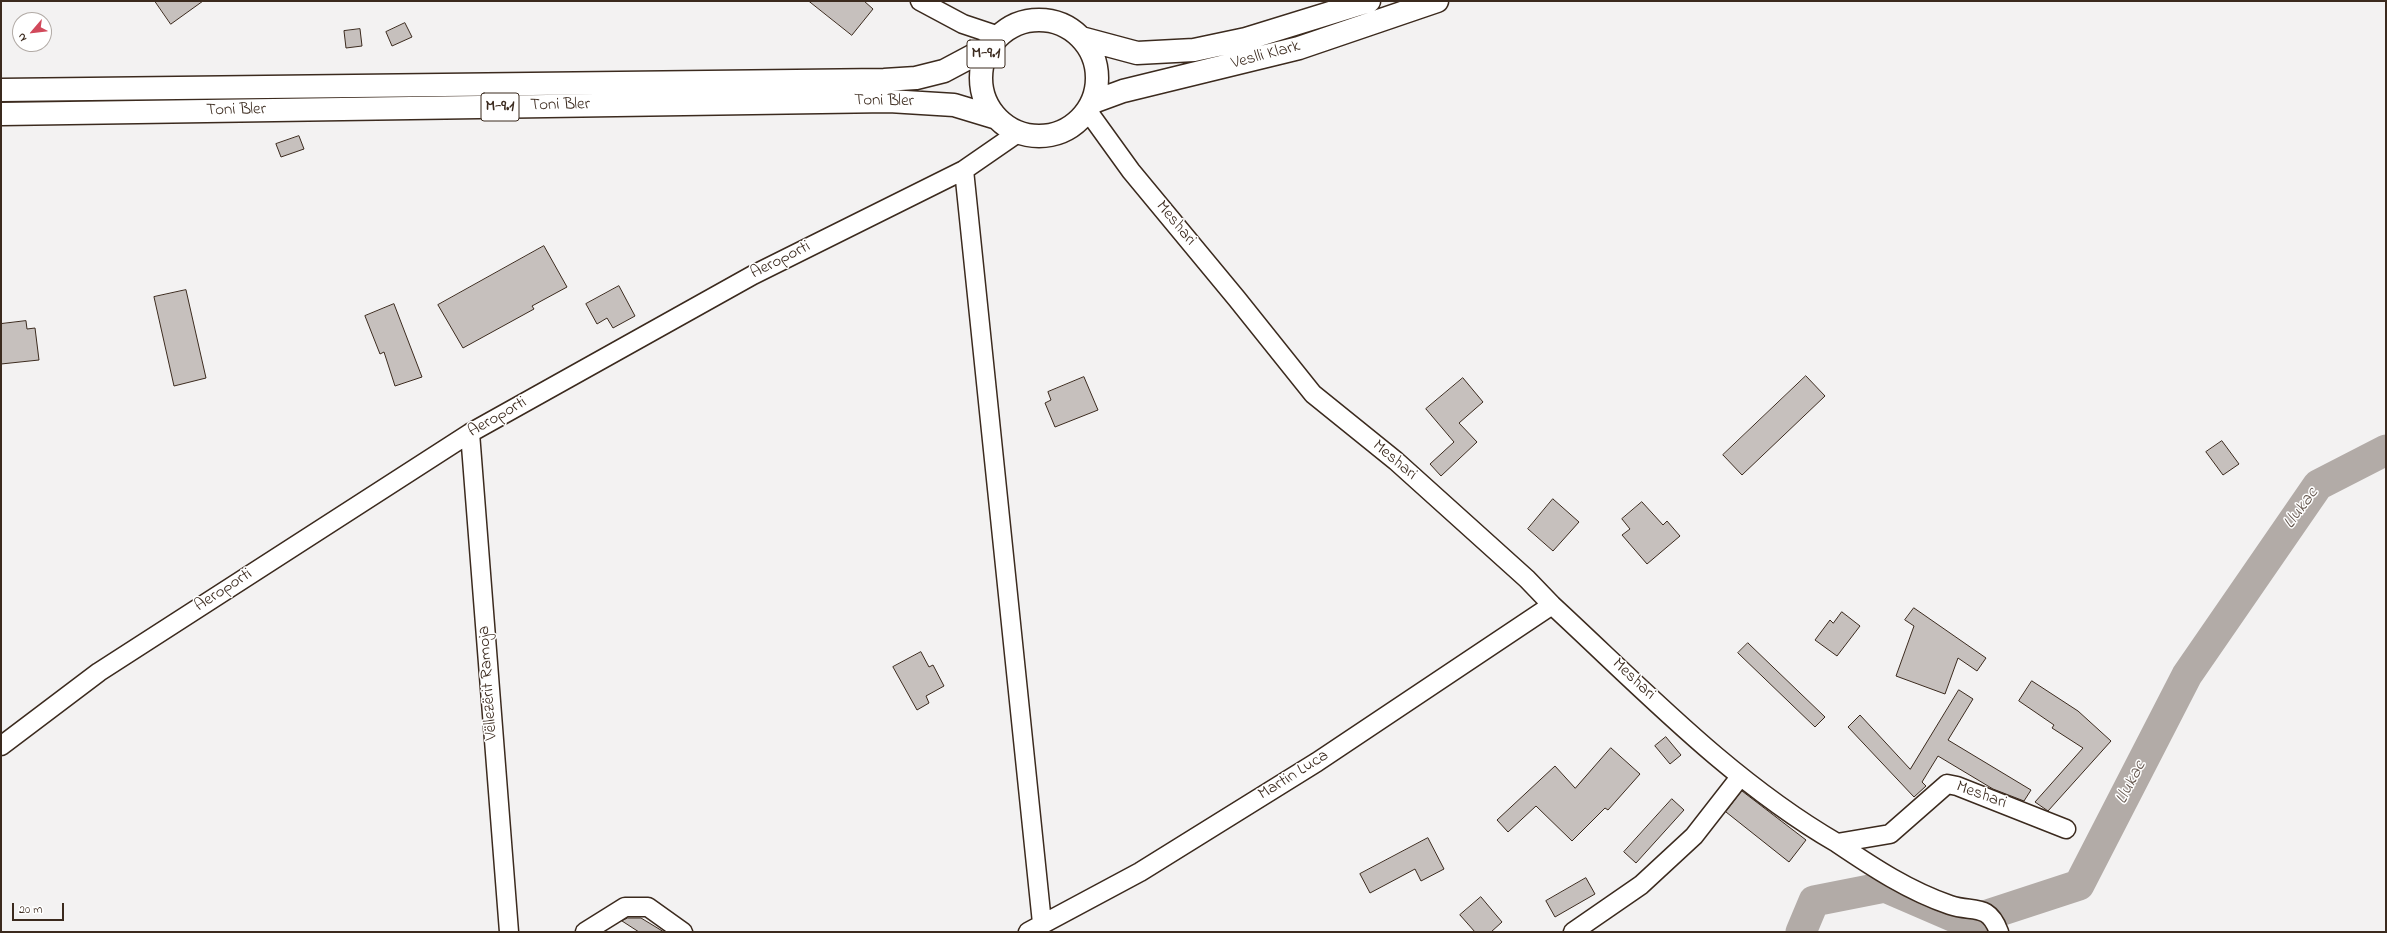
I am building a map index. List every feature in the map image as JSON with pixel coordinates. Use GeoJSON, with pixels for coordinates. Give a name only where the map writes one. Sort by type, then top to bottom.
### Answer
{"type":"FeatureCollection","features":[{"type":"Feature","properties":{"kind":"main road","name":"Veslli Klark"},"geometry":{"type":"LineString","coordinates":[[1081,38],[1137,53],[1194,50],[1246,39],[1369,1]]}},
{"type":"Feature","properties":{"kind":"main road","name":"Veslli Klark"},"geometry":{"type":"LineString","coordinates":[[1090,106],[1123,91],[1299,48],[1437,1]]}},
{"type":"Feature","properties":{"kind":"main road","name":"M-9.1"},"geometry":{"type":"LineString","coordinates":[[1034,20],[1059,23],[1081,38],[1094,60],[1097,73],[1090,106],[1079,120],[1057,133],[1045,136],[1019,132],[997,118],[984,96],[982,83],[985,58],[995,41],[1009,28],[1034,20]]}},
{"type":"Feature","properties":{"kind":"main road","name":"Toni Bler"},"geometry":{"type":"LineString","coordinates":[[1,90],[884,80],[916,78],[944,71],[995,41]]}},
{"type":"Feature","properties":{"kind":"main road","name":"Toni Bler"},"geometry":{"type":"LineString","coordinates":[[1,114],[889,101],[954,105],[997,118]]}},
{"type":"Feature","properties":{"kind":"street"},"geometry":{"type":"LineString","coordinates":[[920,1],[995,41]]}},
{"type":"Feature","properties":{"kind":"street","name":"Meshari"},"geometry":{"type":"LineString","coordinates":[[1090,106],[1131,171],[1313,394],[1396,462],[1527,579],[1552,605],[1740,777],[1798,820],[1838,844],[1890,834],[1947,784],[1957,786],[2066,829]]}},
{"type":"Feature","properties":{"kind":"street","name":"Aeroporti"},"geometry":{"type":"LineString","coordinates":[[1,746],[99,672],[470,433],[753,275],[964,170],[1019,132]]}},
{"type":"Feature","properties":{"kind":"street"},"geometry":{"type":"LineString","coordinates":[[964,170],[1035,928]]}},
{"type":"Feature","properties":{"kind":"street","name":"Vëllezërit Ramoja"},"geometry":{"type":"LineString","coordinates":[[470,433],[509,932]]}},
{"type":"Feature","properties":{"kind":"street","name":"Martin Luca"},"geometry":{"type":"LineString","coordinates":[[1035,928],[1140,872],[1317,762],[1552,605]]}},
{"type":"Feature","properties":{"kind":"street"},"geometry":{"type":"LineString","coordinates":[[1573,932],[1641,885],[1694,836],[1740,777]]}},
{"type":"Feature","properties":{"kind":"street"},"geometry":{"type":"LineString","coordinates":[[1838,844],[1893,880],[1928,897],[1957,907],[1980,909],[1996,922],[1999,932]]}},
{"type":"Feature","properties":{"kind":"street"},"geometry":{"type":"LineString","coordinates":[[585,932],[625,907],[648,907],[683,932]]}},
{"type":"Feature","properties":{"kind":"building"},"geometry":{"type":"Polygon","coordinates":[[[155,1],[203,1],[171,24],[155,1]]]}},
{"type":"Feature","properties":{"kind":"building"},"geometry":{"type":"Polygon","coordinates":[[[809,1],[864,1],[873,9],[852,35],[809,1]]]}},
{"type":"Feature","properties":{"kind":"building"},"geometry":{"type":"Polygon","coordinates":[[[405,23],[412,37],[392,46],[386,32],[405,23]]]}},
{"type":"Feature","properties":{"kind":"building"},"geometry":{"type":"Polygon","coordinates":[[[360,29],[362,46],[346,48],[344,31],[360,29]]]}},
{"type":"Feature","properties":{"kind":"building"},"geometry":{"type":"Polygon","coordinates":[[[299,136],[304,149],[281,157],[276,144],[299,136]]]}},
{"type":"Feature","properties":{"kind":"building"},"geometry":{"type":"Polygon","coordinates":[[[544,246],[567,287],[532,306],[534,309],[463,348],[438,305],[544,246]]]}},
{"type":"Feature","properties":{"kind":"building"},"geometry":{"type":"Polygon","coordinates":[[[619,286],[635,316],[613,328],[607,318],[597,324],[586,304],[619,286]]]}},
{"type":"Feature","properties":{"kind":"building"},"geometry":{"type":"Polygon","coordinates":[[[186,290],[206,378],[174,386],[154,297],[186,290]]]}},
{"type":"Feature","properties":{"kind":"building"},"geometry":{"type":"Polygon","coordinates":[[[394,304],[422,377],[395,386],[384,352],[380,354],[365,316],[394,304]]]}},
{"type":"Feature","properties":{"kind":"building"},"geometry":{"type":"Polygon","coordinates":[[[26,321],[27,329],[35,328],[39,360],[1,364],[1,324],[26,321]]]}},
{"type":"Feature","properties":{"kind":"building"},"geometry":{"type":"Polygon","coordinates":[[[1806,376],[1825,396],[1742,475],[1723,455],[1806,376]]]}},
{"type":"Feature","properties":{"kind":"building"},"geometry":{"type":"Polygon","coordinates":[[[1084,377],[1098,410],[1055,427],[1045,403],[1051,400],[1048,392],[1084,377]]]}},
{"type":"Feature","properties":{"kind":"building"},"geometry":{"type":"Polygon","coordinates":[[[1463,378],[1483,402],[1459,423],[1477,442],[1441,476],[1430,464],[1454,442],[1426,409],[1463,378]]]}},
{"type":"Feature","properties":{"kind":"building"},"geometry":{"type":"Polygon","coordinates":[[[2222,441],[2239,464],[2223,475],[2206,452],[2222,441]]]}},
{"type":"Feature","properties":{"kind":"building"},"geometry":{"type":"Polygon","coordinates":[[[1553,499],[1579,522],[1553,551],[1528,529],[1553,499]]]}},
{"type":"Feature","properties":{"kind":"building"},"geometry":{"type":"Polygon","coordinates":[[[1642,502],[1663,525],[1667,521],[1680,536],[1647,564],[1622,535],[1630,529],[1622,519],[1642,502]]]}},
{"type":"Feature","properties":{"kind":"building"},"geometry":{"type":"Polygon","coordinates":[[[1914,608],[1986,658],[1977,671],[1958,658],[1945,694],[1896,676],[1914,626],[1905,620],[1914,608]]]}},
{"type":"Feature","properties":{"kind":"building"},"geometry":{"type":"Polygon","coordinates":[[[1842,612],[1860,626],[1837,656],[1815,640],[1830,620],[1833,623],[1842,612]]]}},
{"type":"Feature","properties":{"kind":"building"},"geometry":{"type":"Polygon","coordinates":[[[1748,643],[1825,717],[1815,727],[1738,653],[1748,643]]]}},
{"type":"Feature","properties":{"kind":"building"},"geometry":{"type":"Polygon","coordinates":[[[921,652],[929,667],[933,665],[944,686],[926,696],[929,703],[917,710],[893,667],[921,652]]]}},
{"type":"Feature","properties":{"kind":"building"},"geometry":{"type":"Polygon","coordinates":[[[2032,681],[2078,711],[2111,741],[2048,811],[2035,802],[2083,748],[2052,728],[2054,725],[2019,701],[2032,681]]]}},
{"type":"Feature","properties":{"kind":"building"},"geometry":{"type":"Polygon","coordinates":[[[1959,690],[1973,699],[1948,740],[2031,790],[2024,801],[1993,789],[1938,756],[1922,782],[1926,786],[1914,797],[1848,727],[1860,715],[1910,769],[1959,690]]]}},
{"type":"Feature","properties":{"kind":"building"},"geometry":{"type":"Polygon","coordinates":[[[1666,737],[1681,755],[1670,764],[1655,746],[1666,737]]]}},
{"type":"Feature","properties":{"kind":"building"},"geometry":{"type":"Polygon","coordinates":[[[1611,748],[1640,774],[1608,810],[1605,808],[1572,841],[1536,806],[1508,832],[1497,820],[1555,766],[1575,788],[1611,748]]]}},
{"type":"Feature","properties":{"kind":"building"},"geometry":{"type":"Polygon","coordinates":[[[1742,791],[1806,840],[1789,862],[1726,812],[1742,791]]]}},
{"type":"Feature","properties":{"kind":"building"},"geometry":{"type":"Polygon","coordinates":[[[1672,799],[1684,810],[1636,863],[1624,852],[1672,799]]]}},
{"type":"Feature","properties":{"kind":"building"},"geometry":{"type":"Polygon","coordinates":[[[1428,838],[1444,869],[1421,881],[1415,869],[1370,893],[1360,874],[1428,838]]]}},
{"type":"Feature","properties":{"kind":"building"},"geometry":{"type":"Polygon","coordinates":[[[1586,878],[1595,894],[1555,917],[1546,901],[1586,878]]]}},
{"type":"Feature","properties":{"kind":"building"},"geometry":{"type":"Polygon","coordinates":[[[1481,897],[1502,922],[1491,932],[1475,932],[1460,915],[1481,897]]]}},
{"type":"Feature","properties":{"kind":"building"},"geometry":{"type":"Polygon","coordinates":[[[628,918],[641,918],[664,932],[639,932],[622,921],[628,918]]]}},
{"type":"Feature","properties":{"kind":"waterway","name":"Llukac"},"geometry":{"type":"LineString","coordinates":[[1801,932],[1814,901],[1885,887],[1966,922],[2079,885],[2187,675],[2318,485],[2386,450]]}}]}
